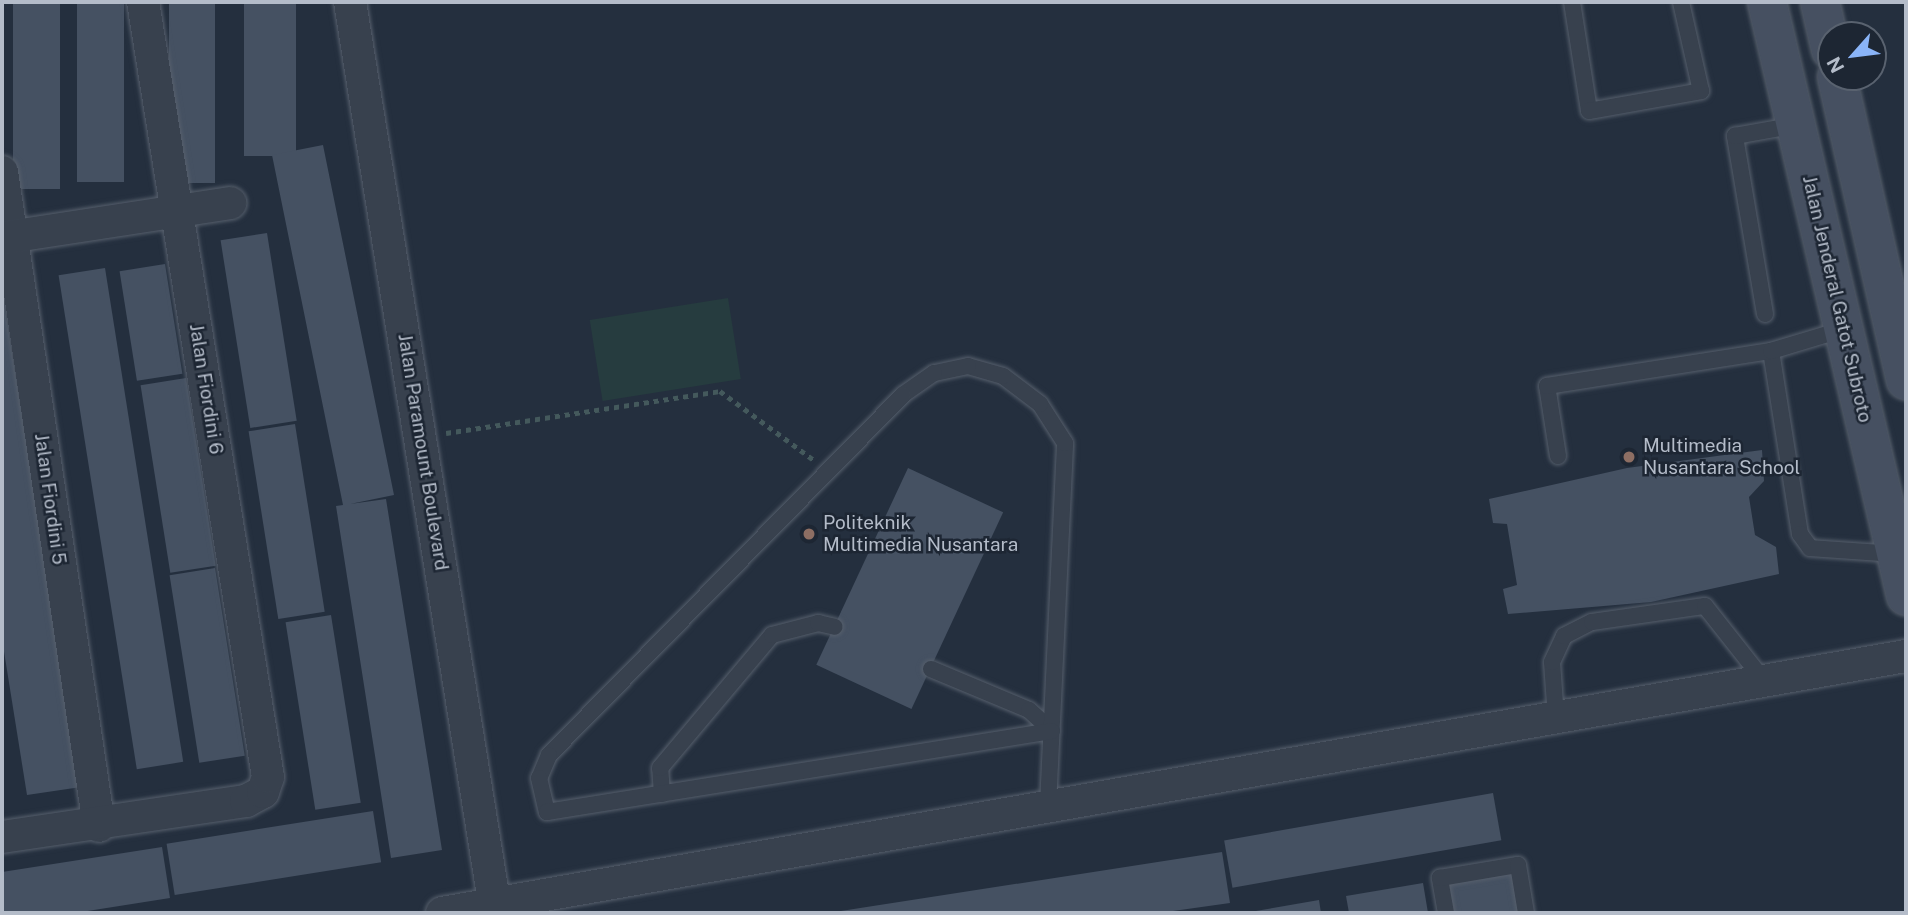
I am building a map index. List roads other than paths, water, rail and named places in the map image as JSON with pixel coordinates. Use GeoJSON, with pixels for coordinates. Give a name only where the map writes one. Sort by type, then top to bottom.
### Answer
{"type":"FeatureCollection","features":[{"type":"Feature","properties":{"kind":"street","name":"Jalan Fiordini 6"},"geometry":{"type":"LineString","coordinates":[[99,826],[246,801],[263,792],[268,777],[143,2]]}},
{"type":"Feature","properties":{"kind":"street","name":"Jalan Paramount Boulevard"},"geometry":{"type":"LineString","coordinates":[[350,2],[495,908]]}},
{"type":"Feature","properties":{"kind":"street","name":"Jalan Jenderal Gatot Subroto"},"geometry":{"type":"LineString","coordinates":[[1767,2],[1906,596]]}},
{"type":"Feature","properties":{"kind":"street"},"geometry":{"type":"LineString","coordinates":[[1820,2],[1824,21]]}},
{"type":"Feature","properties":{"kind":"street"},"geometry":{"type":"LineString","coordinates":[[1841,91],[1900,321],[1906,380]]}},
{"type":"Feature","properties":{"kind":"street","name":"Jalan Fiordini 5"},"geometry":{"type":"LineString","coordinates":[[2,172],[6,237],[99,826]]}},
{"type":"Feature","properties":{"kind":"street"},"geometry":{"type":"LineString","coordinates":[[6,237],[230,203]]}},
{"type":"Feature","properties":{"kind":"street"},"geometry":{"type":"LineString","coordinates":[[442,913],[495,908],[1048,806],[1906,656]]}},
{"type":"Feature","properties":{"kind":"street"},"geometry":{"type":"LineString","coordinates":[[2,837],[99,826]]}},
{"type":"Feature","properties":{"kind":"lane"},"geometry":{"type":"LineString","coordinates":[[1572,2],[1589,111],[1701,91],[1681,2]]}},
{"type":"Feature","properties":{"kind":"lane"},"geometry":{"type":"LineString","coordinates":[[1766,314],[1735,136],[1797,125]]}},
{"type":"Feature","properties":{"kind":"lane"},"geometry":{"type":"LineString","coordinates":[[1558,456],[1547,386],[1771,351],[1844,329]]}},
{"type":"Feature","properties":{"kind":"lane"},"geometry":{"type":"LineString","coordinates":[[1771,351],[1800,534],[1810,548],[1898,554]]}},
{"type":"Feature","properties":{"kind":"lane"},"geometry":{"type":"LineString","coordinates":[[1048,806],[1052,731],[1065,443],[1040,404],[1003,376],[968,366],[934,373],[903,395],[550,755],[539,778],[547,812],[1052,731]]}},
{"type":"Feature","properties":{"kind":"lane"},"geometry":{"type":"LineString","coordinates":[[1556,718],[1552,662],[1564,636],[1592,622],[1705,606],[1765,682]]}},
{"type":"Feature","properties":{"kind":"lane"},"geometry":{"type":"LineString","coordinates":[[662,794],[660,768],[772,635],[818,623],[835,627]]}},
{"type":"Feature","properties":{"kind":"lane"},"geometry":{"type":"LineString","coordinates":[[931,669],[1029,710],[1052,731]]}},
{"type":"Feature","properties":{"kind":"lane"},"geometry":{"type":"LineString","coordinates":[[1446,913],[1440,878],[1518,865],[1526,913]]}},
{"type":"Feature","properties":{"kind":"place","name":"Multimedia Nusantara School"},"geometry":{"type":"Point","coordinates":[1629,457]}},
{"type":"Feature","properties":{"kind":"place","name":"Politeknik Multimedia Nusantara"},"geometry":{"type":"Point","coordinates":[809,534]}}]}
